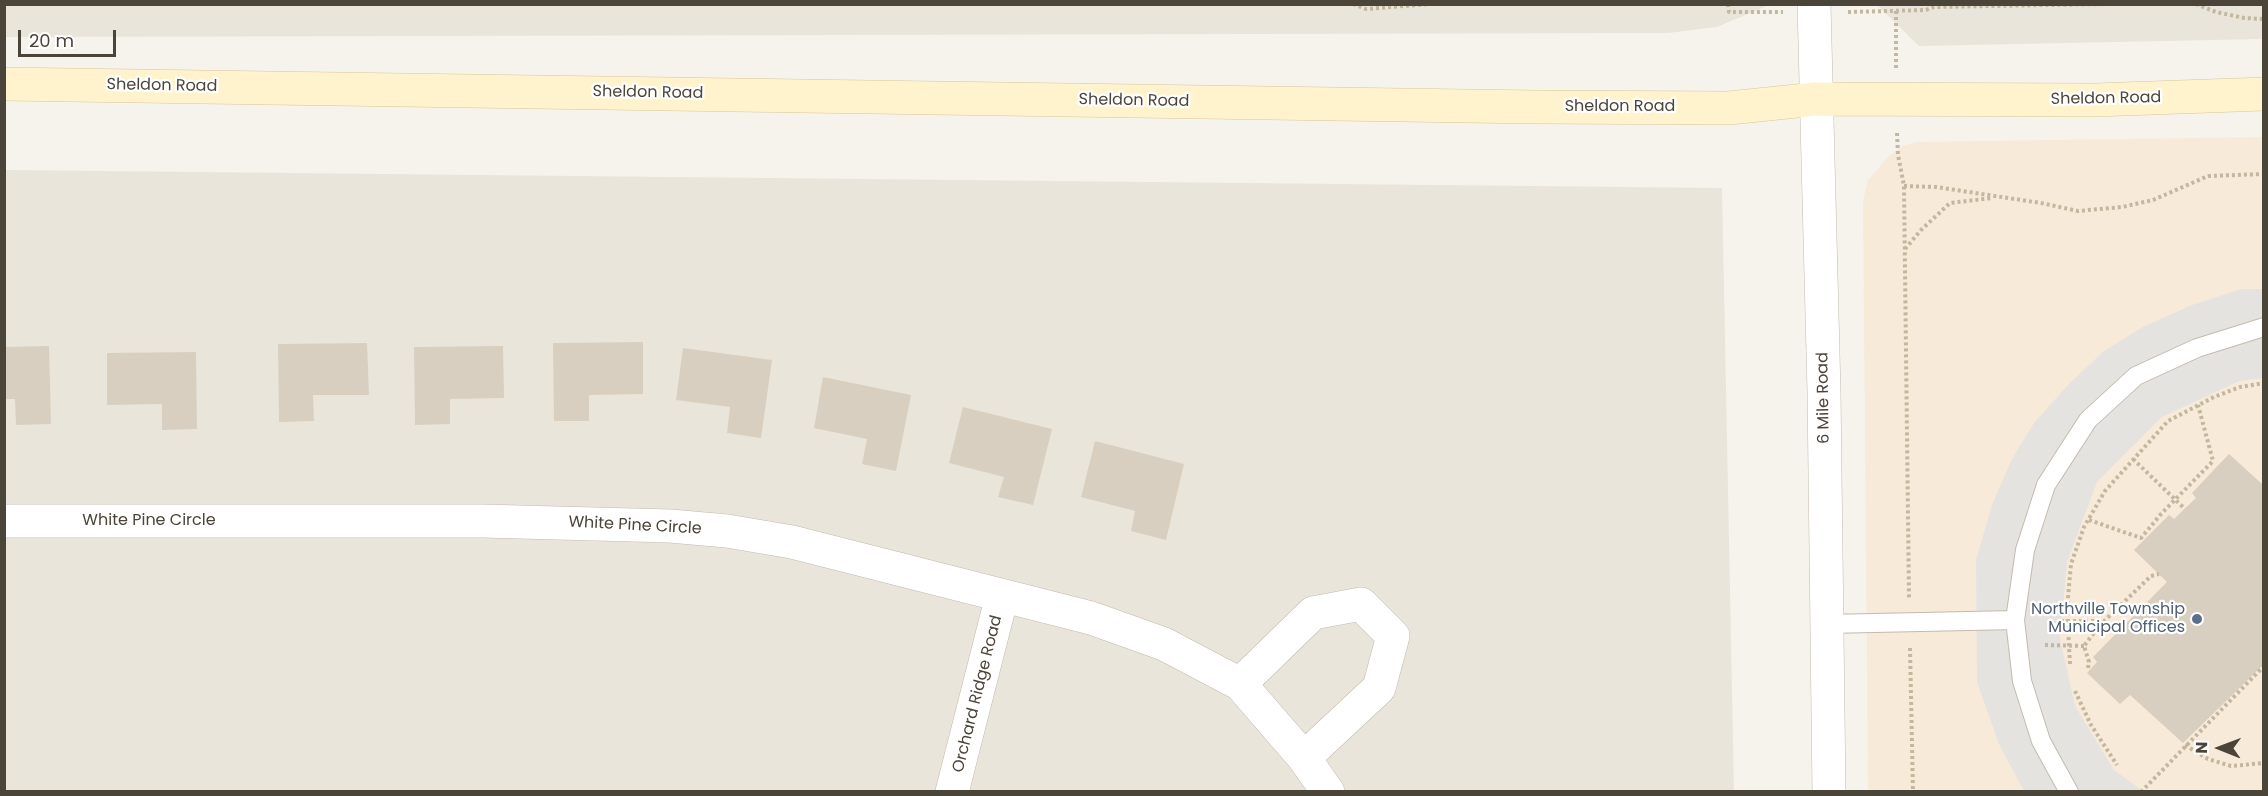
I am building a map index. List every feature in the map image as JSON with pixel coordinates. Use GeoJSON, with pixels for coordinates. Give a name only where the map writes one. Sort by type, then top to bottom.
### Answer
{"type":"FeatureCollection","features":[{"type":"Feature","properties":{"kind":"main road","name":"Sheldon Road"},"geometry":{"type":"LineString","coordinates":[[4,84],[1729,108],[1816,99],[2095,100],[2264,94]]}},
{"type":"Feature","properties":{"kind":"street","name":"6 Mile Road"},"geometry":{"type":"LineString","coordinates":[[1814,8],[1824,392],[1829,792]]}},
{"type":"Feature","properties":{"kind":"street","name":"White Pine Circle"},"geometry":{"type":"LineString","coordinates":[[4,520],[482,521],[670,526],[727,531],[792,542],[1090,618],[1164,645],[1240,684],[1305,758],[1328,792]]}},
{"type":"Feature","properties":{"kind":"street","name":"Orchard Ridge Road"},"geometry":{"type":"LineString","coordinates":[[952,792],[1002,596]]}},
{"type":"Feature","properties":{"kind":"street"},"geometry":{"type":"LineString","coordinates":[[1240,684],[1313,613],[1361,604],[1393,636],[1379,688],[1305,758]]}},
{"type":"Feature","properties":{"kind":"lane"},"geometry":{"type":"LineString","coordinates":[[2069,792],[2040,741],[2022,681],[2015,620],[2025,550],[2046,485],[2088,420],[2136,376],[2197,348],[2264,327]]}},
{"type":"Feature","properties":{"kind":"lane"},"geometry":{"type":"LineString","coordinates":[[1827,624],[2015,620]]}},
{"type":"Feature","properties":{"kind":"path"},"geometry":{"type":"LineString","coordinates":[[1353,4],[1365,9],[1430,4]]}},
{"type":"Feature","properties":{"kind":"path"},"geometry":{"type":"LineString","coordinates":[[1728,4],[1729,12],[1814,8],[1896,11],[1926,10],[1934,7],[2107,4]]}},
{"type":"Feature","properties":{"kind":"path"},"geometry":{"type":"LineString","coordinates":[[2196,4],[2216,12],[2244,18],[2264,19]]}},
{"type":"Feature","properties":{"kind":"path"},"geometry":{"type":"LineString","coordinates":[[1896,11],[1898,154],[1904,186],[1913,792]]}},
{"type":"Feature","properties":{"kind":"path"},"geometry":{"type":"LineString","coordinates":[[1904,186],[1936,187],[2078,211],[2122,207],[2154,200],[2208,177],[2264,174]]}},
{"type":"Feature","properties":{"kind":"path"},"geometry":{"type":"LineString","coordinates":[[1905,249],[1921,230],[1950,203],[1999,197]]}},
{"type":"Feature","properties":{"kind":"path"},"geometry":{"type":"LineString","coordinates":[[2070,664],[2067,621],[2071,564],[2088,520],[2105,491],[2168,421],[2240,387],[2264,382]]}},
{"type":"Feature","properties":{"kind":"path"},"geometry":{"type":"LineString","coordinates":[[2088,520],[2140,538],[2213,461],[2198,405]]}},
{"type":"Feature","properties":{"kind":"path"},"geometry":{"type":"LineString","coordinates":[[2133,459],[2185,509]]}},
{"type":"Feature","properties":{"kind":"path"},"geometry":{"type":"LineString","coordinates":[[2084,646],[2104,621],[2151,576],[2160,574]]}},
{"type":"Feature","properties":{"kind":"path"},"geometry":{"type":"LineString","coordinates":[[2061,621],[2104,621]]}},
{"type":"Feature","properties":{"kind":"path"},"geometry":{"type":"LineString","coordinates":[[2045,645],[2084,646]]}},
{"type":"Feature","properties":{"kind":"path"},"geometry":{"type":"LineString","coordinates":[[2084,646],[2089,662],[2088,668]]}},
{"type":"Feature","properties":{"kind":"path"},"geometry":{"type":"LineString","coordinates":[[2140,792],[2264,666]]}},
{"type":"Feature","properties":{"kind":"path"},"geometry":{"type":"LineString","coordinates":[[2075,692],[2091,725],[2117,765]]}},
{"type":"Feature","properties":{"kind":"path"},"geometry":{"type":"LineString","coordinates":[[2185,746],[2208,759],[2231,766],[2264,763]]}},
{"type":"Feature","properties":{"kind":"shaded area"},"geometry":{"type":"Polygon","coordinates":[[[4,5],[1769,5],[1717,27],[1668,33],[5,37],[4,5]]]}},
{"type":"Feature","properties":{"kind":"shaded area"},"geometry":{"type":"Polygon","coordinates":[[[1877,5],[2263,5],[2263,39],[1919,46],[1877,5]]]}},
{"type":"Feature","properties":{"kind":"shaded area"},"geometry":{"type":"Polygon","coordinates":[[[2263,137],[2263,791],[1868,792],[1863,201],[1868,180],[1888,157],[1903,146],[1916,142],[2263,137]]]}},
{"type":"Feature","properties":{"kind":"shaded area"},"geometry":{"type":"Polygon","coordinates":[[[5,170],[1722,188],[1734,791],[5,792],[5,170]]]}},
{"type":"Feature","properties":{"kind":"shaded area"},"geometry":{"type":"Polygon","coordinates":[[[2242,289],[2263,289],[2263,378],[2239,381],[2162,417],[2097,482],[2067,562],[2060,639],[2075,706],[2114,770],[2143,791],[2024,791],[1999,744],[1977,682],[1976,560],[1992,505],[2012,459],[2034,423],[2068,385],[2104,351],[2143,327],[2192,305],[2242,289]]]}},
{"type":"Feature","properties":{"kind":"building"},"geometry":{"type":"Polygon","coordinates":[[[643,342],[643,394],[589,395],[589,421],[554,421],[553,343],[643,342]]]}},
{"type":"Feature","properties":{"kind":"building"},"geometry":{"type":"Polygon","coordinates":[[[367,343],[369,395],[313,395],[314,421],[279,422],[278,344],[367,343]]]}},
{"type":"Feature","properties":{"kind":"building"},"geometry":{"type":"Polygon","coordinates":[[[49,346],[51,424],[16,425],[15,399],[4,399],[4,347],[49,346]]]}},
{"type":"Feature","properties":{"kind":"building"},"geometry":{"type":"Polygon","coordinates":[[[503,346],[504,398],[450,399],[450,424],[415,425],[414,347],[503,346]]]}},
{"type":"Feature","properties":{"kind":"building"},"geometry":{"type":"Polygon","coordinates":[[[683,348],[772,360],[761,438],[727,433],[730,407],[676,400],[683,348]]]}},
{"type":"Feature","properties":{"kind":"building"},"geometry":{"type":"Polygon","coordinates":[[[196,352],[197,429],[162,430],[162,404],[107,405],[107,353],[196,352]]]}},
{"type":"Feature","properties":{"kind":"building"},"geometry":{"type":"Polygon","coordinates":[[[823,377],[911,395],[896,471],[862,464],[867,439],[814,428],[823,377]]]}},
{"type":"Feature","properties":{"kind":"building"},"geometry":{"type":"Polygon","coordinates":[[[963,407],[1052,429],[1033,505],[998,497],[1004,477],[949,463],[963,407]]]}},
{"type":"Feature","properties":{"kind":"building"},"geometry":{"type":"Polygon","coordinates":[[[1095,441],[1184,464],[1166,540],[1131,531],[1135,511],[1081,497],[1095,441]]]}},
{"type":"Feature","properties":{"kind":"building","name":"Northville Township Municipal Offices"},"geometry":{"type":"Polygon","coordinates":[[[2229,454],[2262,484],[2264,482],[2264,664],[2183,743],[2130,695],[2120,704],[2087,673],[2097,662],[2093,657],[2167,582],[2134,550],[2169,515],[2174,519],[2196,498],[2192,493],[2229,454]]]}},
{"type":"Feature","properties":{"kind":"place","name":"Northville Township Municipal Offices"},"geometry":{"type":"Point","coordinates":[2197,619]}}]}
